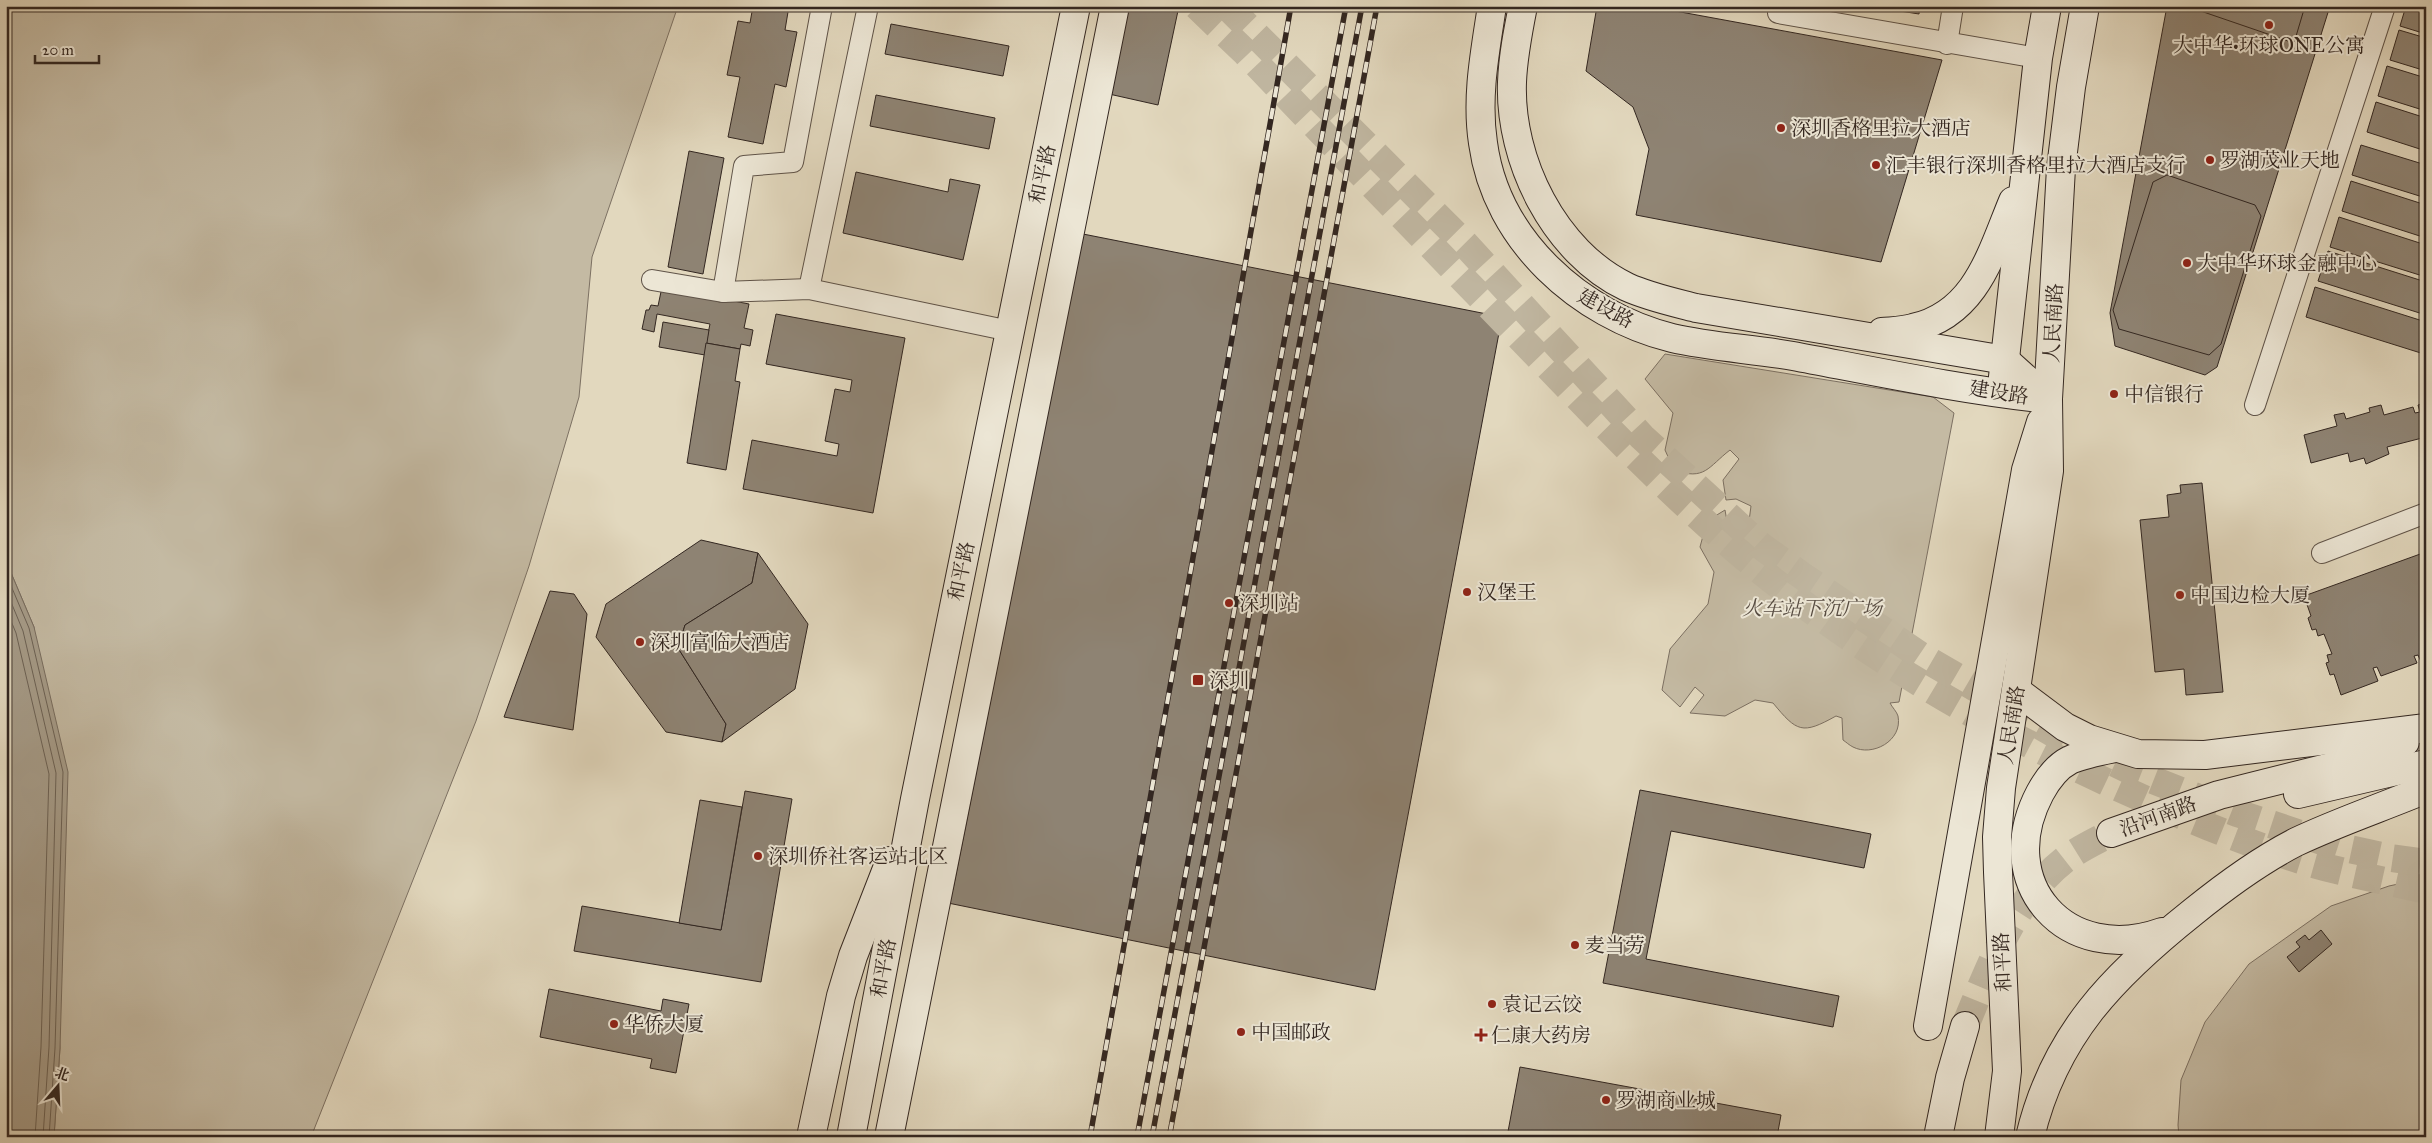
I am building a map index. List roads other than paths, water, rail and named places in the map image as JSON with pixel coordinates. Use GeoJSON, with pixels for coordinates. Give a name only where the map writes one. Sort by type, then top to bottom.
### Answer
{"type":"FeatureCollection","features":[{"type":"Feature","properties":{"kind":"main road","name":"和平路"},"geometry":{"type":"LineString","coordinates":[[851,1137],[915,799],[1076,6]]}},
{"type":"Feature","properties":{"kind":"main road","name":"和平路"},"geometry":{"type":"LineString","coordinates":[[889,1137],[898,1083],[1115,6]]}},
{"type":"Feature","properties":{"kind":"main road","name":"建设路"},"geometry":{"type":"LineString","coordinates":[[1492,6],[1480,98],[1483,143],[1490,174],[1507,214],[1523,240],[1553,276],[1584,300],[1637,326],[1673,338],[1756,350],[2001,394],[2048,400]]}},
{"type":"Feature","properties":{"kind":"main road","name":"建设路"},"geometry":{"type":"LineString","coordinates":[[1523,6],[1512,83],[1515,124],[1522,159],[1538,195],[1561,233],[1595,266],[1626,286],[1658,298],[1696,308],[2005,360],[2048,400]]}},
{"type":"Feature","properties":{"kind":"main road"},"geometry":{"type":"LineString","coordinates":[[2001,394],[2038,58],[2047,6]]}},
{"type":"Feature","properties":{"kind":"main road","name":"人民南路"},"geometry":{"type":"LineString","coordinates":[[2001,788],[2049,471],[2048,400],[2061,168],[2070,87],[2085,6]]}},
{"type":"Feature","properties":{"kind":"main road"},"geometry":{"type":"LineString","coordinates":[[1850,335],[1913,328],[1954,311],[1967,297],[1982,275],[2025,169]]}},
{"type":"Feature","properties":{"kind":"main road"},"geometry":{"type":"LineString","coordinates":[[1928,1026],[2026,470],[2048,400]]}},
{"type":"Feature","properties":{"kind":"main road"},"geometry":{"type":"LineString","coordinates":[[2017,691],[2065,728],[2115,748],[2138,754],[2205,755],[2426,728]]}},
{"type":"Feature","properties":{"kind":"main road","name":"沿河南路"},"geometry":{"type":"LineString","coordinates":[[2426,735],[2343,764],[2200,801],[2110,833],[2300,794],[2426,764]]}},
{"type":"Feature","properties":{"kind":"main road"},"geometry":{"type":"LineString","coordinates":[[2115,748],[2070,760],[2055,771],[2046,782],[2030,817],[2026,836],[2026,859],[2031,882],[2039,899],[2053,916],[2069,928],[2087,936],[2104,941],[2121,942],[2143,939],[2168,930]]}},
{"type":"Feature","properties":{"kind":"main road","name":"和平路"},"geometry":{"type":"LineString","coordinates":[[1999,1137],[2008,1071],[1997,854],[2001,788]]}},
{"type":"Feature","properties":{"kind":"main road"},"geometry":{"type":"LineString","coordinates":[[2030,1137],[2045,1082],[2063,1051],[2111,984],[2168,930],[2252,867],[2297,842],[2426,788]]}},
{"type":"Feature","properties":{"kind":"main road"},"geometry":{"type":"LineString","coordinates":[[811,1137],[841,996],[853,956],[915,799]]}},
{"type":"Feature","properties":{"kind":"main road"},"geometry":{"type":"LineString","coordinates":[[1938,1137],[1950,1078],[1965,1026]]}},
{"type":"Feature","properties":{"kind":"main road"},"geometry":{"type":"LineString","coordinates":[[2008,1071],[2008,1137]]}},
{"type":"Feature","properties":{"kind":"street"},"geometry":{"type":"LineString","coordinates":[[722,292],[744,166],[793,162],[822,6]]}},
{"type":"Feature","properties":{"kind":"street"},"geometry":{"type":"LineString","coordinates":[[809,289],[868,6]]}},
{"type":"Feature","properties":{"kind":"street"},"geometry":{"type":"LineString","coordinates":[[1947,44],[1953,6]]}},
{"type":"Feature","properties":{"kind":"street"},"geometry":{"type":"LineString","coordinates":[[2255,405],[2385,6]]}},
{"type":"Feature","properties":{"kind":"street"},"geometry":{"type":"LineString","coordinates":[[1778,13],[1947,44],[2038,58]]}},
{"type":"Feature","properties":{"kind":"street"},"geometry":{"type":"LineString","coordinates":[[652,280],[722,292],[809,289],[1010,331]]}},
{"type":"Feature","properties":{"kind":"street"},"geometry":{"type":"LineString","coordinates":[[2322,553],[2426,513]]}},
{"type":"Feature","properties":{"kind":"water"},"geometry":{"type":"Polygon","coordinates":[[[6,561],[34,627],[68,772],[60,1048],[54,1137],[6,1137],[6,561]]]}},
{"type":"Feature","properties":{"kind":"tunnel"},"geometry":{"type":"LineString","coordinates":[[1197,6],[1246,53],[1565,385],[1661,481],[1762,572],[1839,630],[1880,658],[1965,710],[2054,757],[2144,799],[2226,834],[2310,863],[2426,890]]}},
{"type":"Feature","properties":{"kind":"tunnel"},"geometry":{"type":"LineString","coordinates":[[1227,6],[1465,244],[1642,437],[1761,546],[1801,575],[1921,656],[2058,736],[2140,775],[2237,813],[2340,847],[2426,863]]}},
{"type":"Feature","properties":{"kind":"tunnel"},"geometry":{"type":"LineString","coordinates":[[1965,1026],[1994,957],[2018,913],[2032,893],[2048,874],[2067,858],[2111,833]]}},
{"type":"Feature","properties":{"kind":"railway"},"geometry":{"type":"LineString","coordinates":[[1090,1137],[1291,6]]}},
{"type":"Feature","properties":{"kind":"railway"},"geometry":{"type":"LineString","coordinates":[[1137,1137],[1346,6]]}},
{"type":"Feature","properties":{"kind":"railway"},"geometry":{"type":"LineString","coordinates":[[1152,1137],[1362,6]]}},
{"type":"Feature","properties":{"kind":"railway"},"geometry":{"type":"LineString","coordinates":[[1170,1133],[1377,6]]}},
{"type":"Feature","properties":{"kind":"place","name":"大中华•环球ONE公寓"},"geometry":{"type":"Point","coordinates":[2269,25]}},
{"type":"Feature","properties":{"kind":"place","name":"深圳香格里拉大酒店"},"geometry":{"type":"Point","coordinates":[1781,128]}},
{"type":"Feature","properties":{"kind":"place","name":"罗湖茂业天地"},"geometry":{"type":"Point","coordinates":[2210,160]}},
{"type":"Feature","properties":{"kind":"place","name":"汇丰银行深圳香格里拉大酒店支行"},"geometry":{"type":"Point","coordinates":[1876,165]}},
{"type":"Feature","properties":{"kind":"place","name":"大中华环球金融中心"},"geometry":{"type":"Point","coordinates":[2187,263]}},
{"type":"Feature","properties":{"kind":"place","name":"中信银行"},"geometry":{"type":"Point","coordinates":[2114,394]}},
{"type":"Feature","properties":{"kind":"place","name":"汉堡王"},"geometry":{"type":"Point","coordinates":[1467,592]}},
{"type":"Feature","properties":{"kind":"place","name":"中国边检大厦"},"geometry":{"type":"Point","coordinates":[2180,595]}},
{"type":"Feature","properties":{"kind":"place","name":"深圳站"},"geometry":{"type":"Point","coordinates":[1229,603]}},
{"type":"Feature","properties":{"kind":"place","name":"深圳富临大酒店"},"geometry":{"type":"Point","coordinates":[640,642]}},
{"type":"Feature","properties":{"kind":"place","name":"深圳"},"geometry":{"type":"Point","coordinates":[1198,680]}},
{"type":"Feature","properties":{"kind":"place","name":"深圳侨社客运站北区"},"geometry":{"type":"Point","coordinates":[758,856]}},
{"type":"Feature","properties":{"kind":"place","name":"麦当劳"},"geometry":{"type":"Point","coordinates":[1575,945]}},
{"type":"Feature","properties":{"kind":"place","name":"袁记云饺"},"geometry":{"type":"Point","coordinates":[1492,1004]}},
{"type":"Feature","properties":{"kind":"place","name":"华侨大厦"},"geometry":{"type":"Point","coordinates":[614,1024]}},
{"type":"Feature","properties":{"kind":"place","name":"中国邮政"},"geometry":{"type":"Point","coordinates":[1241,1032]}},
{"type":"Feature","properties":{"kind":"place","name":"仁康大药房"},"geometry":{"type":"Point","coordinates":[1481,1035]}},
{"type":"Feature","properties":{"kind":"place","name":"罗湖商业城"},"geometry":{"type":"Point","coordinates":[1606,1100]}},
{"type":"Feature","properties":{"kind":"park label","name":"火车站下沉广场"},"geometry":{"type":"Point","coordinates":[1812,608]}}]}
